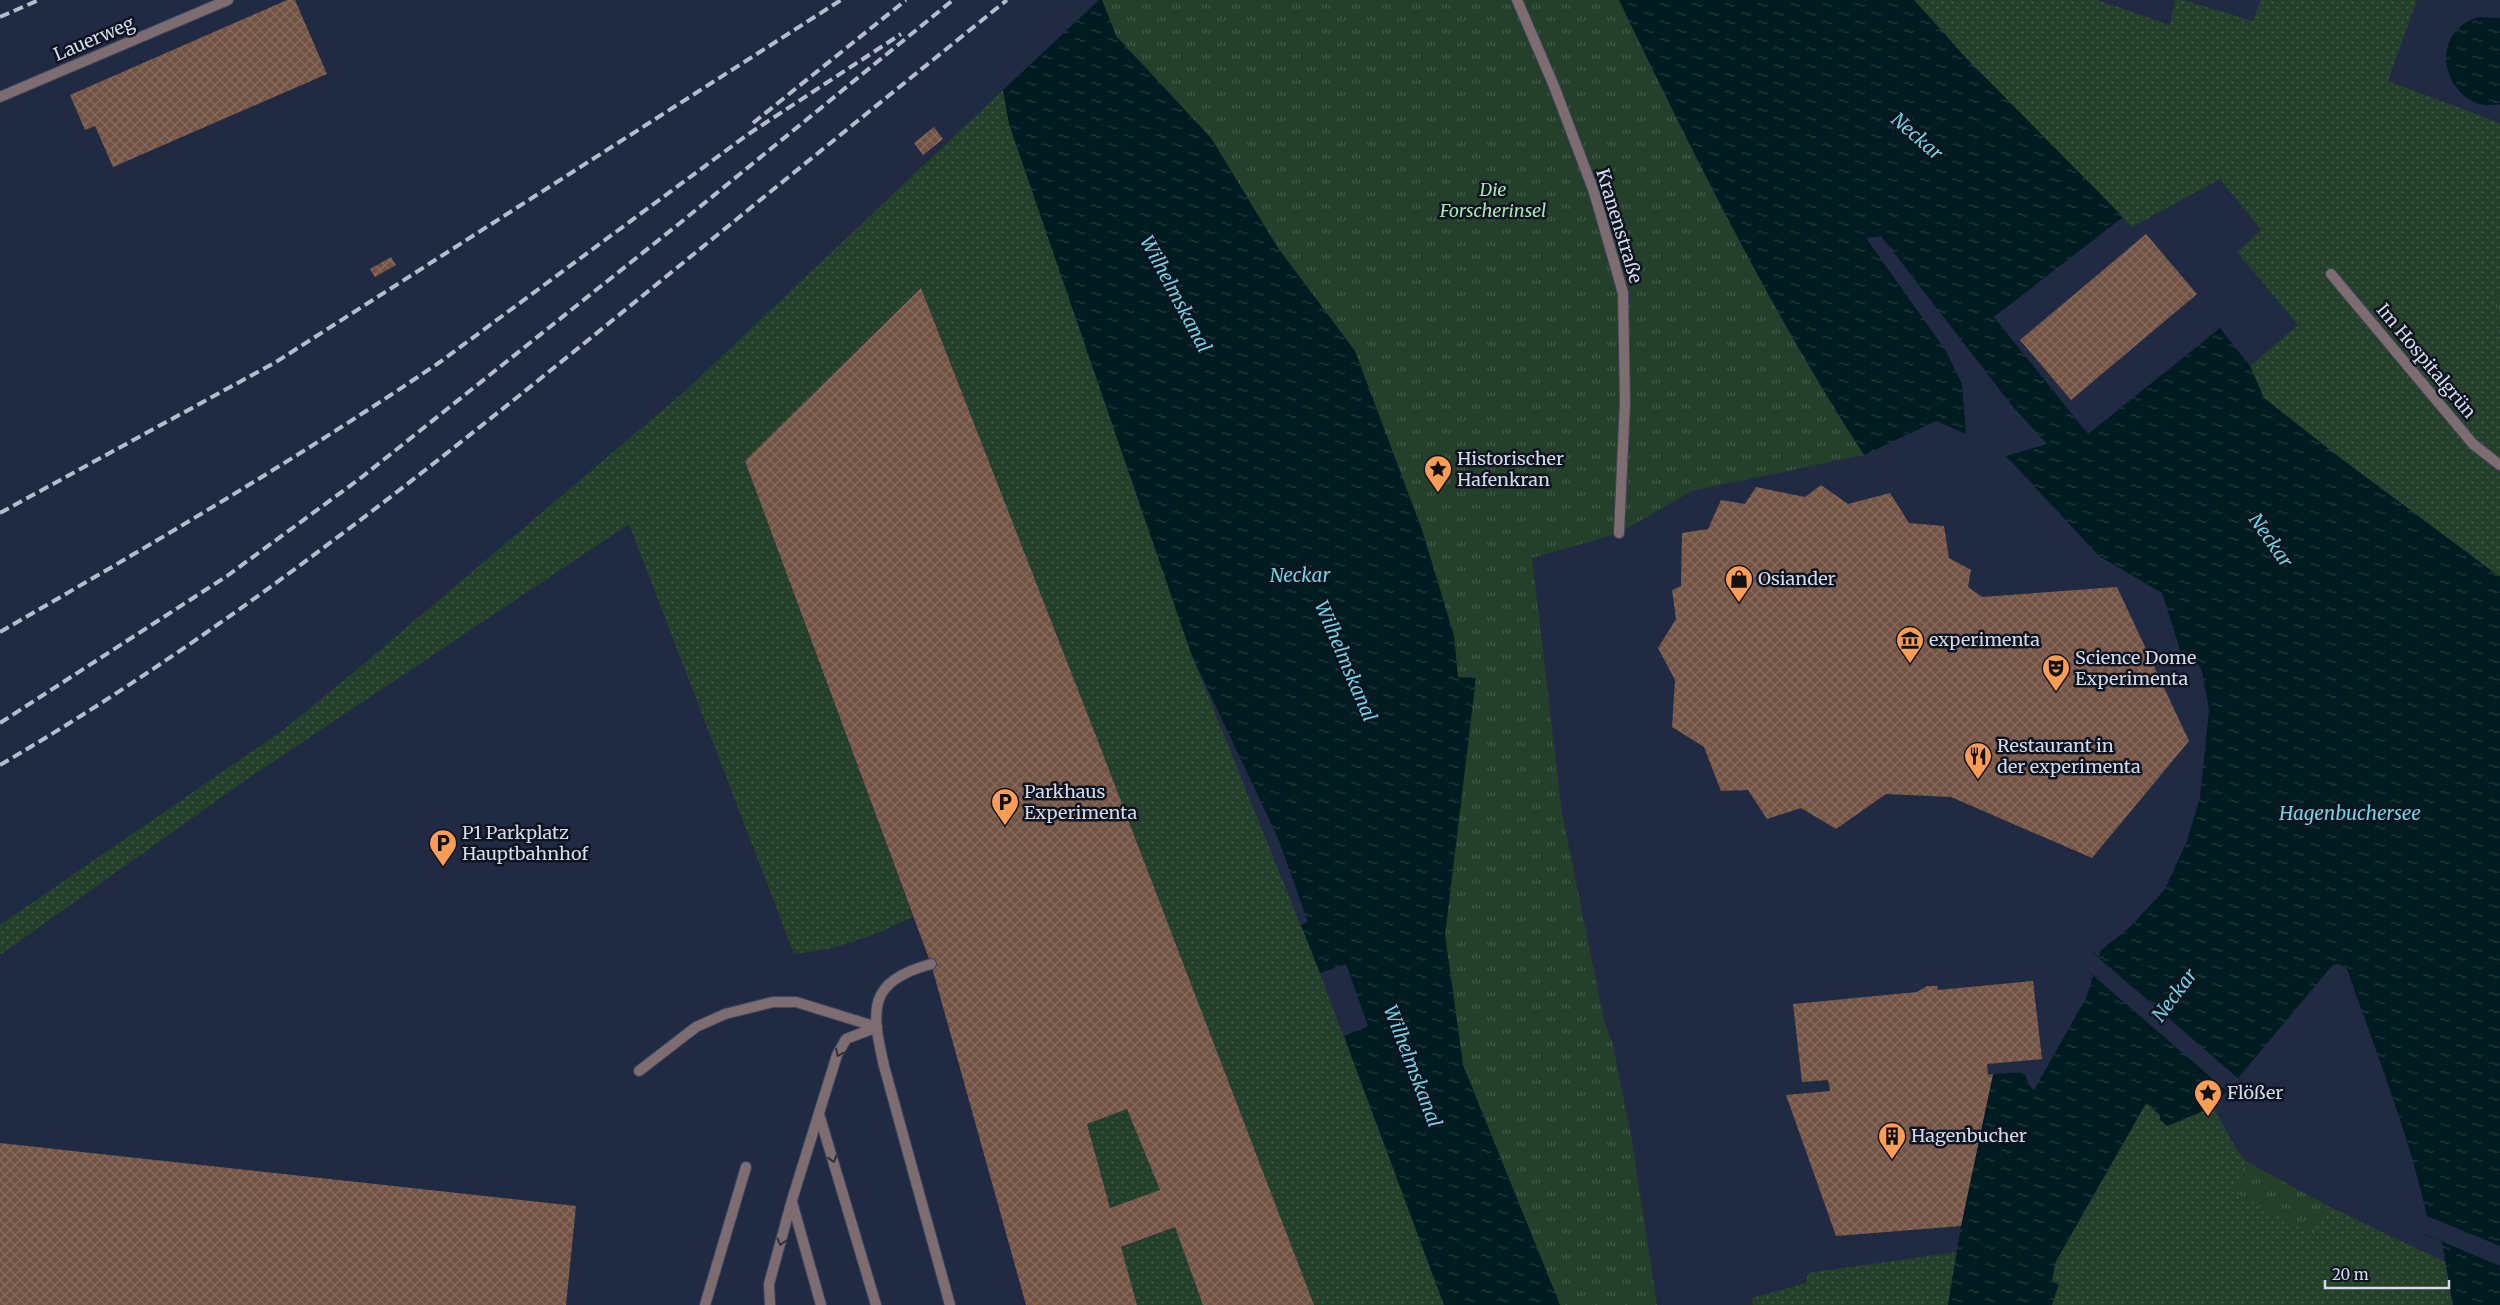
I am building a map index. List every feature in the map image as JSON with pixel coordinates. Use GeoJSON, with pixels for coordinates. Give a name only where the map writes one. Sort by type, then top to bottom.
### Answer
{"type":"FeatureCollection","features":[{"type":"Feature","properties":{"kind":"lane","name":"Lauerweg"},"geometry":{"type":"LineString","coordinates":[[0,97],[228,0]]}},
{"type":"Feature","properties":{"kind":"lane","name":"Kranenstraße"},"geometry":{"type":"LineString","coordinates":[[1517,0],[1554,86],[1594,192],[1623,292],[1625,402],[1619,533]]}},
{"type":"Feature","properties":{"kind":"lane","name":"Im Hospitalgrün"},"geometry":{"type":"LineString","coordinates":[[2331,274],[2473,444],[2500,465]]}},
{"type":"Feature","properties":{"kind":"lane"},"geometry":{"type":"LineString","coordinates":[[931,964],[912,970],[888,983],[876,1007],[876,1026],[884,1066],[950,1305]]}},
{"type":"Feature","properties":{"kind":"lane"},"geometry":{"type":"LineString","coordinates":[[639,1071],[696,1027],[725,1014],[773,1002],[796,1002],[876,1026]]}},
{"type":"Feature","properties":{"kind":"lane"},"geometry":{"type":"LineString","coordinates":[[770,1305],[769,1284],[792,1200],[837,1055],[846,1039],[876,1026]]}},
{"type":"Feature","properties":{"kind":"lane"},"geometry":{"type":"LineString","coordinates":[[819,1113],[876,1305]]}},
{"type":"Feature","properties":{"kind":"lane"},"geometry":{"type":"LineString","coordinates":[[705,1305],[746,1167]]}},
{"type":"Feature","properties":{"kind":"lane"},"geometry":{"type":"LineString","coordinates":[[792,1200],[820,1305]]}},
{"type":"Feature","properties":{"kind":"green space","name":"Die Forscherinsel"},"geometry":{"type":"Polygon","coordinates":[[[1102,0],[1619,0],[1734,231],[1797,345],[1864,455],[1692,491],[1619,533],[1532,558],[1562,813],[1605,1025],[1612,1041],[1631,1135],[1657,1305],[1560,1305],[1463,1065],[1445,935],[1475,678],[1458,677],[1454,636],[1423,533],[1355,351],[1278,248],[1211,138],[1116,36],[1102,0]]]}},
{"type":"Feature","properties":{"kind":"green space"},"geometry":{"type":"Polygon","coordinates":[[[1914,0],[2097,0],[2170,25],[2175,0],[2183,0],[2253,21],[2261,0],[2417,0],[2388,81],[2500,123],[2500,289],[2494,291],[2500,338],[2500,577],[2339,457],[2264,398],[2250,366],[2298,325],[2237,252],[2261,230],[2220,179],[2132,227],[1966,58],[1914,0]]]}},
{"type":"Feature","properties":{"kind":"green space"},"geometry":{"type":"Polygon","coordinates":[[[1003,90],[1009,124],[1192,656],[1320,973],[1444,1305],[1314,1305],[1096,736],[921,288],[745,461],[913,917],[873,935],[830,949],[794,954],[629,524],[247,779],[0,955],[0,925],[283,730],[354,672],[685,391],[1003,90]]]}},
{"type":"Feature","properties":{"kind":"green space"},"geometry":{"type":"Polygon","coordinates":[[[2500,289],[2500,338],[2494,291],[2500,289]]]}},
{"type":"Feature","properties":{"kind":"green space"},"geometry":{"type":"Polygon","coordinates":[[[2147,1102],[2160,1115],[2167,1126],[2213,1107],[2235,1147],[2247,1162],[2328,1206],[2445,1262],[2453,1305],[2052,1305],[2059,1284],[2052,1281],[2055,1263],[2147,1102]]]}},
{"type":"Feature","properties":{"kind":"green space"},"geometry":{"type":"Polygon","coordinates":[[[1127,1109],[1160,1190],[1110,1208],[1087,1124],[1127,1109]]]}},
{"type":"Feature","properties":{"kind":"green space"},"geometry":{"type":"Polygon","coordinates":[[[2247,1162],[2328,1206],[2313,1235],[2232,1191],[2247,1162]]]}},
{"type":"Feature","properties":{"kind":"green space"},"geometry":{"type":"Polygon","coordinates":[[[1175,1227],[1203,1305],[1137,1305],[1121,1248],[1175,1227]]]}},
{"type":"Feature","properties":{"kind":"green space"},"geometry":{"type":"Polygon","coordinates":[[[1957,1252],[1948,1305],[1753,1305],[1752,1298],[1806,1283],[1808,1273],[1957,1252]]]}},
{"type":"Feature","properties":{"kind":"water","name":"Neckar"},"geometry":{"type":"Polygon","coordinates":[[[967,0],[1102,0],[1116,36],[1211,138],[1278,248],[1355,351],[1423,533],[1454,636],[1458,677],[1476,678],[1445,935],[1463,1065],[1560,1305],[1444,1305],[1344,1036],[1368,1026],[1346,964],[1320,973],[1301,925],[1308,922],[1278,838],[1192,656],[1009,124],[1003,90],[967,0]]]}},
{"type":"Feature","properties":{"kind":"water","name":"Hagenbuchersee"},"geometry":{"type":"Polygon","coordinates":[[[1619,0],[1914,0],[1966,58],[2123,217],[1994,317],[2088,434],[2220,328],[2250,366],[2264,398],[2339,457],[2500,577],[2500,1305],[2453,1305],[2442,1242],[2408,1227],[2415,1211],[2427,1216],[2419,1184],[2390,1091],[2347,969],[2339,964],[2333,965],[2238,1078],[2247,1086],[2236,1099],[2226,1092],[2213,1107],[2167,1126],[2160,1120],[2160,1115],[2146,1103],[2055,1263],[2052,1281],[2059,1283],[2052,1305],[1948,1305],[1961,1226],[1993,1074],[2024,1072],[2029,1085],[2034,1090],[2087,996],[2093,976],[2074,959],[2085,946],[2099,957],[2100,951],[2130,927],[2165,889],[2187,841],[2200,797],[2209,710],[2202,672],[2193,651],[2182,656],[2162,593],[2099,556],[2006,456],[2047,444],[2013,407],[1881,236],[1866,238],[1946,351],[1962,384],[1966,434],[1936,421],[1864,455],[1797,345],[1734,231],[1619,0]]]}},
{"type":"Feature","properties":{"kind":"water"},"geometry":{"type":"Polygon","coordinates":[[[2478,17],[2500,18],[2500,104],[2483,105],[2468,98],[2456,87],[2448,72],[2446,56],[2450,41],[2460,27],[2478,17]]]}},
{"type":"Feature","properties":{"kind":"pier"},"geometry":{"type":"Polygon","coordinates":[[[964,0],[1099,0],[1001,92],[964,0]]]}},
{"type":"Feature","properties":{"kind":"pier"},"geometry":{"type":"Polygon","coordinates":[[[2085,946],[2247,1086],[2236,1099],[2074,959],[2085,946]]]}},
{"type":"Feature","properties":{"kind":"pier"},"geometry":{"type":"Polygon","coordinates":[[[2415,1211],[2500,1246],[2500,1266],[2408,1227],[2415,1211]]]}},
{"type":"Feature","properties":{"kind":"building"},"geometry":{"type":"Polygon","coordinates":[[[287,0],[295,0],[327,74],[113,167],[95,126],[85,130],[70,95],[287,0]]]}},
{"type":"Feature","properties":{"kind":"building"},"geometry":{"type":"Polygon","coordinates":[[[934,127],[943,139],[923,155],[914,143],[934,127]]]}},
{"type":"Feature","properties":{"kind":"building"},"geometry":{"type":"Polygon","coordinates":[[[2146,234],[2197,294],[2071,400],[2020,340],[2146,234]]]}},
{"type":"Feature","properties":{"kind":"building"},"geometry":{"type":"Polygon","coordinates":[[[391,257],[396,265],[375,277],[370,269],[391,257]]]}},
{"type":"Feature","properties":{"kind":"building","name":"Parkhaus Experimenta"},"geometry":{"type":"Polygon","coordinates":[[[921,288],[1096,736],[1314,1305],[1203,1305],[1175,1227],[1121,1247],[1137,1305],[1026,1305],[931,964],[745,461],[921,288]],[[1127,1109],[1087,1124],[1110,1208],[1160,1190],[1127,1109]]]}},
{"type":"Feature","properties":{"kind":"building","name":"experimenta"},"geometry":{"type":"Polygon","coordinates":[[[1821,485],[1848,504],[1890,493],[1909,523],[1944,526],[1949,558],[1971,570],[1968,587],[1982,597],[2117,587],[2189,741],[2092,858],[1951,797],[1886,794],[1836,829],[1801,808],[1767,819],[1748,790],[1721,791],[1704,747],[1672,727],[1675,680],[1658,648],[1676,619],[1672,590],[1681,586],[1682,533],[1708,529],[1721,500],[1745,504],[1756,487],[1805,497],[1821,485]]]}},
{"type":"Feature","properties":{"kind":"building","name":"Hagenbucher"},"geometry":{"type":"Polygon","coordinates":[[[2033,981],[2042,1059],[1987,1064],[1988,1075],[1993,1074],[1961,1226],[1836,1236],[1786,1095],[1830,1091],[1828,1080],[1802,1082],[1793,1004],[1917,992],[1927,986],[1937,986],[1938,990],[2033,981]]]}},
{"type":"Feature","properties":{"kind":"building"},"geometry":{"type":"Polygon","coordinates":[[[0,1143],[576,1206],[566,1305],[0,1305],[0,1143]]]}},
{"type":"Feature","properties":{"kind":"railway"},"geometry":{"type":"LineString","coordinates":[[0,17],[39,0]]}},
{"type":"Feature","properties":{"kind":"railway"},"geometry":{"type":"LineString","coordinates":[[0,513],[276,362],[841,0]]}},
{"type":"Feature","properties":{"kind":"railway"},"geometry":{"type":"LineString","coordinates":[[753,123],[906,0]]}},
{"type":"Feature","properties":{"kind":"railway"},"geometry":{"type":"LineString","coordinates":[[0,723],[227,576],[362,477],[680,223],[953,0]]}},
{"type":"Feature","properties":{"kind":"railway"},"geometry":{"type":"LineString","coordinates":[[0,765],[78,718],[153,669],[228,617],[374,510],[587,341],[1007,0]]}},
{"type":"Feature","properties":{"kind":"railway"},"geometry":{"type":"LineString","coordinates":[[0,632],[222,501],[386,398],[440,362],[747,135],[901,34]]}},
{"type":"Feature","properties":{"kind":"place","name":"Historischer Hafenkran"},"geometry":{"type":"Point","coordinates":[1438,493]}},
{"type":"Feature","properties":{"kind":"place","name":"Osiander"},"geometry":{"type":"Point","coordinates":[1739,603]}},
{"type":"Feature","properties":{"kind":"place","name":"experimenta"},"geometry":{"type":"Point","coordinates":[1910,664]}},
{"type":"Feature","properties":{"kind":"place","name":"Science Dome Experimenta"},"geometry":{"type":"Point","coordinates":[2056,692]}},
{"type":"Feature","properties":{"kind":"place","name":"Restaurant in der experimenta"},"geometry":{"type":"Point","coordinates":[1978,780]}},
{"type":"Feature","properties":{"kind":"place","name":"Parkhaus Experimenta"},"geometry":{"type":"Point","coordinates":[1005,826]}},
{"type":"Feature","properties":{"kind":"place","name":"P1 Parkplatz Hauptbahnhof"},"geometry":{"type":"Point","coordinates":[443,867]}},
{"type":"Feature","properties":{"kind":"place","name":"Flößer"},"geometry":{"type":"Point","coordinates":[2208,1117]}},
{"type":"Feature","properties":{"kind":"place","name":"Hagenbucher"},"geometry":{"type":"Point","coordinates":[1892,1160]}},
{"type":"Feature","properties":{"kind":"water label","name":"Wilhelmskanal"},"geometry":{"type":"Point","coordinates":[1176,294]}},
{"type":"Feature","properties":{"kind":"water label","name":"Wilhelmskanal"},"geometry":{"type":"Point","coordinates":[1346,661]}},
{"type":"Feature","properties":{"kind":"water label","name":"Wilhelmskanal"},"geometry":{"type":"Point","coordinates":[1413,1066]}}]}
